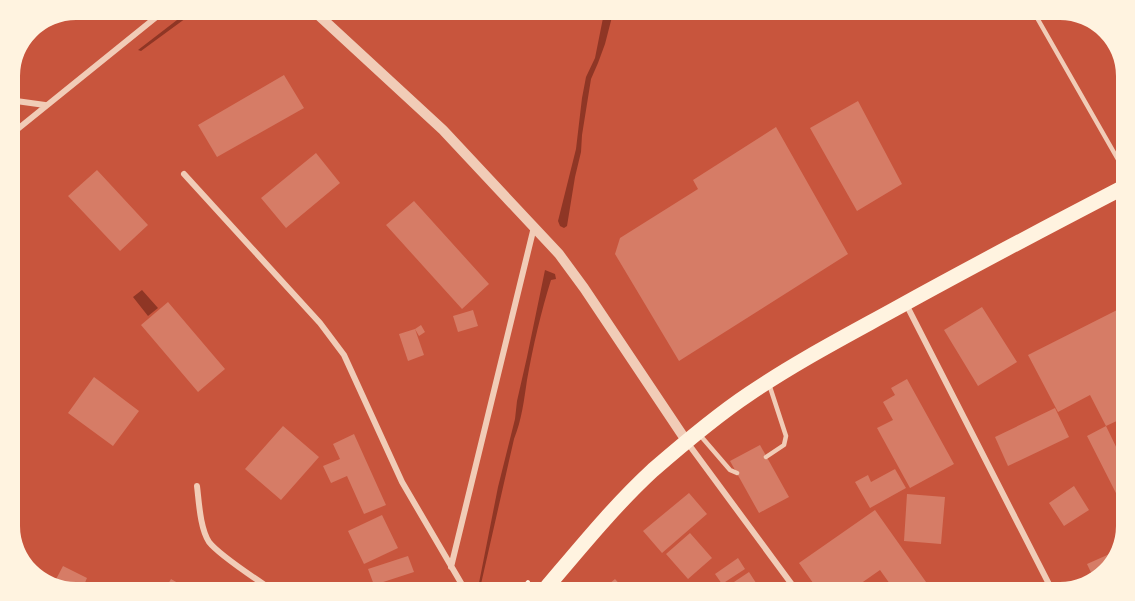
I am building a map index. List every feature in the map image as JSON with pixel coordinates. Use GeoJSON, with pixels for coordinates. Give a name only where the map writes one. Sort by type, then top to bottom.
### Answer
{"type":"FeatureCollection","features":[{"type":"Feature","properties":{"kind":"main road"},"geometry":{"type":"LineString","coordinates":[[551,582],[614,509],[652,471],[748,395],[788,369],[906,303],[1115,192]]}},
{"type":"Feature","properties":{"kind":"street"},"geometry":{"type":"LineString","coordinates":[[20,127],[152,20]]}},
{"type":"Feature","properties":{"kind":"street"},"geometry":{"type":"LineString","coordinates":[[324,20],[443,130],[559,254],[693,438],[791,582]]}},
{"type":"Feature","properties":{"kind":"street"},"geometry":{"type":"LineString","coordinates":[[20,102],[45,105]]}},
{"type":"Feature","properties":{"kind":"street"},"geometry":{"type":"LineString","coordinates":[[184,174],[320,322],[344,355],[402,482],[460,582]]}},
{"type":"Feature","properties":{"kind":"street"},"geometry":{"type":"LineString","coordinates":[[451,567],[534,226]]}},
{"type":"Feature","properties":{"kind":"street"},"geometry":{"type":"LineString","coordinates":[[906,303],[1048,582]]}},
{"type":"Feature","properties":{"kind":"street"},"geometry":{"type":"LineString","coordinates":[[197,486],[203,527],[209,542],[260,582]]}},
{"type":"Feature","properties":{"kind":"lane"},"geometry":{"type":"LineString","coordinates":[[1038,20],[1115,155]]}},
{"type":"Feature","properties":{"kind":"lane"},"geometry":{"type":"LineString","coordinates":[[766,457],[784,445],[785,441],[785,432],[768,382]]}},
{"type":"Feature","properties":{"kind":"lane"},"geometry":{"type":"LineString","coordinates":[[693,438],[730,470],[737,473]]}},
{"type":"Feature","properties":{"kind":"shaded area"},"geometry":{"type":"Polygon","coordinates":[[[177,20],[183,20],[141,51],[138,50],[177,20]]]}},
{"type":"Feature","properties":{"kind":"shaded area"},"geometry":{"type":"Polygon","coordinates":[[[603,20],[611,20],[605,44],[591,79],[581,152],[567,226],[564,228],[558,221],[576,149],[586,77],[595,58],[603,20]]]}},
{"type":"Feature","properties":{"kind":"shaded area"},"geometry":{"type":"Polygon","coordinates":[[[545,270],[555,274],[556,279],[551,280],[541,317],[529,367],[521,417],[481,582],[479,582],[498,487],[545,270]]]}},
{"type":"Feature","properties":{"kind":"shaded area"},"geometry":{"type":"Polygon","coordinates":[[[142,290],[158,308],[148,316],[133,297],[142,290]]]}},
{"type":"Feature","properties":{"kind":"building"},"geometry":{"type":"Polygon","coordinates":[[[284,75],[304,108],[217,157],[198,125],[284,75]]]}},
{"type":"Feature","properties":{"kind":"building"},"geometry":{"type":"Polygon","coordinates":[[[858,101],[902,184],[857,211],[810,128],[858,101]]]}},
{"type":"Feature","properties":{"kind":"building"},"geometry":{"type":"Polygon","coordinates":[[[776,127],[848,254],[679,361],[615,254],[620,238],[698,189],[693,180],[776,127]]]}},
{"type":"Feature","properties":{"kind":"building"},"geometry":{"type":"Polygon","coordinates":[[[316,153],[340,183],[286,228],[261,198],[316,153]]]}},
{"type":"Feature","properties":{"kind":"building"},"geometry":{"type":"Polygon","coordinates":[[[97,170],[148,225],[120,251],[68,196],[97,170]]]}},
{"type":"Feature","properties":{"kind":"building"},"geometry":{"type":"Polygon","coordinates":[[[414,201],[489,284],[462,309],[386,225],[414,201]]]}},
{"type":"Feature","properties":{"kind":"building"},"geometry":{"type":"Polygon","coordinates":[[[168,302],[225,369],[198,392],[141,325],[168,302]]]}},
{"type":"Feature","properties":{"kind":"building"},"geometry":{"type":"Polygon","coordinates":[[[982,307],[1017,362],[978,386],[944,330],[982,307]]]}},
{"type":"Feature","properties":{"kind":"building"},"geometry":{"type":"Polygon","coordinates":[[[473,310],[478,326],[458,332],[453,316],[473,310]]]}},
{"type":"Feature","properties":{"kind":"building"},"geometry":{"type":"Polygon","coordinates":[[[1116,311],[1116,421],[1106,426],[1090,395],[1058,412],[1028,355],[1116,311]]]}},
{"type":"Feature","properties":{"kind":"building"},"geometry":{"type":"Polygon","coordinates":[[[421,325],[425,332],[419,336],[415,329],[421,325]]]}},
{"type":"Feature","properties":{"kind":"building"},"geometry":{"type":"Polygon","coordinates":[[[415,329],[424,355],[408,361],[399,334],[415,329]]]}},
{"type":"Feature","properties":{"kind":"building"},"geometry":{"type":"Polygon","coordinates":[[[94,377],[139,411],[113,446],[68,413],[94,377]]]}},
{"type":"Feature","properties":{"kind":"building"},"geometry":{"type":"Polygon","coordinates":[[[907,379],[954,464],[910,488],[877,428],[893,420],[883,402],[895,395],[891,388],[907,379]]]}},
{"type":"Feature","properties":{"kind":"building"},"geometry":{"type":"Polygon","coordinates":[[[1055,408],[1069,437],[1008,466],[995,437],[1055,408]]]}},
{"type":"Feature","properties":{"kind":"building"},"geometry":{"type":"Polygon","coordinates":[[[283,426],[319,457],[281,500],[245,469],[283,426]]]}},
{"type":"Feature","properties":{"kind":"building"},"geometry":{"type":"Polygon","coordinates":[[[1106,426],[1116,446],[1116,493],[1087,436],[1106,426]]]}},
{"type":"Feature","properties":{"kind":"building"},"geometry":{"type":"Polygon","coordinates":[[[354,434],[386,505],[364,514],[347,476],[331,483],[323,466],[340,459],[333,444],[354,434]]]}},
{"type":"Feature","properties":{"kind":"building"},"geometry":{"type":"Polygon","coordinates":[[[760,445],[789,497],[759,513],[730,461],[760,445]]]}},
{"type":"Feature","properties":{"kind":"building"},"geometry":{"type":"Polygon","coordinates":[[[895,469],[906,488],[870,508],[855,482],[868,475],[871,482],[895,469]]]}},
{"type":"Feature","properties":{"kind":"building"},"geometry":{"type":"Polygon","coordinates":[[[1074,486],[1089,510],[1064,526],[1049,503],[1074,486]]]}},
{"type":"Feature","properties":{"kind":"building"},"geometry":{"type":"Polygon","coordinates":[[[689,493],[707,514],[662,553],[643,531],[689,493]]]}},
{"type":"Feature","properties":{"kind":"building"},"geometry":{"type":"Polygon","coordinates":[[[907,494],[945,497],[941,544],[904,541],[907,494]]]}},
{"type":"Feature","properties":{"kind":"building"},"geometry":{"type":"Polygon","coordinates":[[[875,510],[926,582],[889,582],[880,570],[863,582],[812,582],[799,563],[875,510]]]}},
{"type":"Feature","properties":{"kind":"building"},"geometry":{"type":"Polygon","coordinates":[[[382,515],[398,548],[364,564],[348,531],[382,515]]]}},
{"type":"Feature","properties":{"kind":"building"},"geometry":{"type":"Polygon","coordinates":[[[690,533],[712,558],[688,579],[666,554],[690,533]]]}},
{"type":"Feature","properties":{"kind":"building"},"geometry":{"type":"Polygon","coordinates":[[[1107,555],[1091,572],[1087,564],[1107,555]]]}},
{"type":"Feature","properties":{"kind":"building"},"geometry":{"type":"Polygon","coordinates":[[[408,556],[414,572],[383,582],[373,582],[368,569],[408,556]]]}},
{"type":"Feature","properties":{"kind":"building"},"geometry":{"type":"Polygon","coordinates":[[[738,558],[745,569],[725,582],[721,582],[715,574],[738,558]]]}},
{"type":"Feature","properties":{"kind":"building"},"geometry":{"type":"Polygon","coordinates":[[[63,566],[87,578],[85,582],[57,578],[63,566]]]}},
{"type":"Feature","properties":{"kind":"building"},"geometry":{"type":"Polygon","coordinates":[[[749,572],[755,582],[734,582],[749,572]]]}}]}
